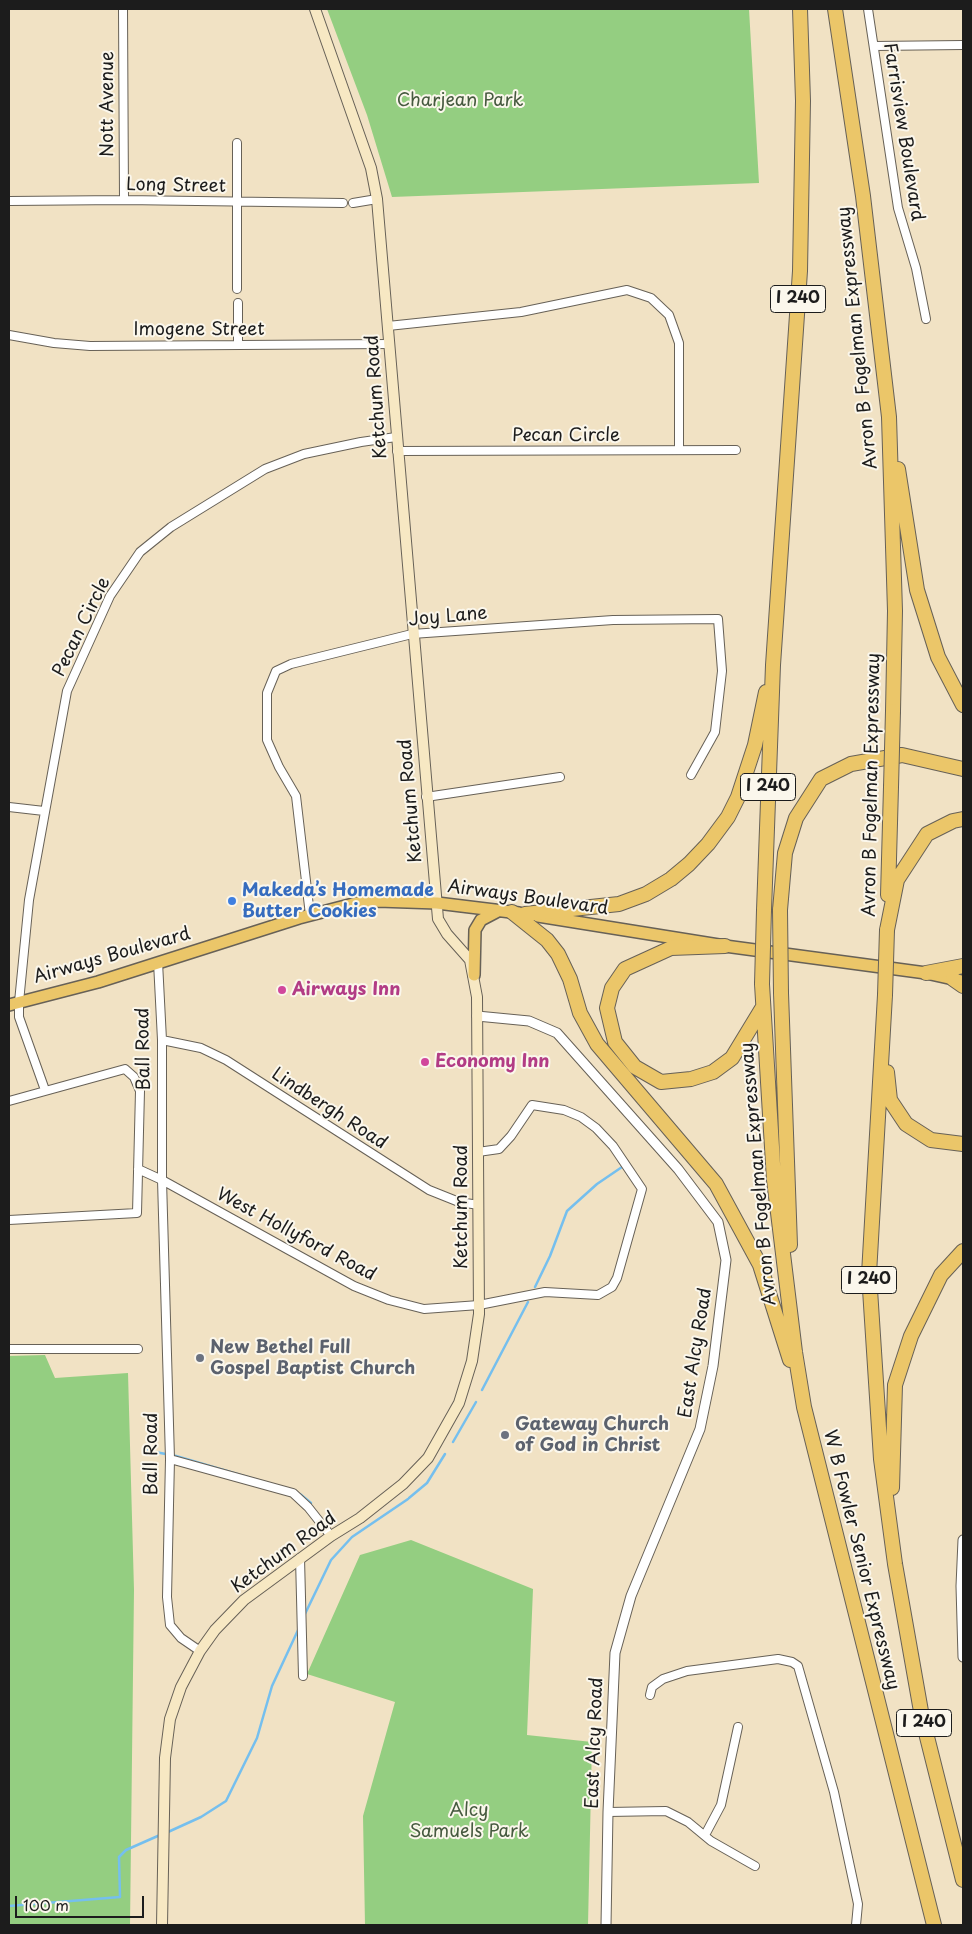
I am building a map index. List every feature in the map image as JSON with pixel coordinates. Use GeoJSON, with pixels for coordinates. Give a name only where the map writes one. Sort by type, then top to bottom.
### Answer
{"type":"FeatureCollection","features":[{"type":"Feature","properties":{"kind":"highway","name":"Avron B Fogelman Expressway"},"geometry":{"type":"LineString","coordinates":[[800,9],[803,101],[800,271],[773,665],[762,984],[774,1180],[804,1406]]}},
{"type":"Feature","properties":{"kind":"highway","name":"Avron B Fogelman Expressway"},"geometry":{"type":"LineString","coordinates":[[834,9],[863,196],[889,417],[895,611],[893,711],[885,995],[869,1274],[881,1460],[895,1564]]}},
{"type":"Feature","properties":{"kind":"highway"},"geometry":{"type":"LineString","coordinates":[[889,417],[917,590],[938,657],[963,705]]}},
{"type":"Feature","properties":{"kind":"highway"},"geometry":{"type":"LineString","coordinates":[[513,912],[619,904],[646,894],[671,879],[689,864],[708,844],[728,817],[738,797],[755,745],[773,665]]}},
{"type":"Feature","properties":{"kind":"highway"},"geometry":{"type":"LineString","coordinates":[[789,1299],[790,1234],[781,993],[780,910],[785,853],[796,818],[821,779],[851,764],[902,755],[963,769]]}},
{"type":"Feature","properties":{"kind":"highway"},"geometry":{"type":"LineString","coordinates":[[887,930],[897,880],[927,834],[953,821],[963,819]]}},
{"type":"Feature","properties":{"kind":"highway"},"geometry":{"type":"LineString","coordinates":[[513,912],[547,940],[558,954],[570,979],[580,1013],[596,1044],[716,1184],[760,1265],[804,1406]]}},
{"type":"Feature","properties":{"kind":"highway"},"geometry":{"type":"LineString","coordinates":[[725,946],[671,948],[624,969],[612,988],[607,1008],[615,1042],[635,1067],[661,1082],[691,1079],[713,1072],[732,1058],[763,1007]]}},
{"type":"Feature","properties":{"kind":"highway"},"geometry":{"type":"LineString","coordinates":[[926,973],[963,966]]}},
{"type":"Feature","properties":{"kind":"highway"},"geometry":{"type":"LineString","coordinates":[[883,1028],[890,1100],[906,1124],[932,1140],[963,1144]]}},
{"type":"Feature","properties":{"kind":"highway"},"geometry":{"type":"LineString","coordinates":[[895,1564],[892,1464],[895,1385],[911,1336],[941,1275],[963,1251]]}},
{"type":"Feature","properties":{"kind":"highway","name":"W B Fowler Senior Expressway"},"geometry":{"type":"LineString","coordinates":[[804,1406],[934,1925]]}},
{"type":"Feature","properties":{"kind":"highway","name":"W B Fowler Senior Expressway"},"geometry":{"type":"LineString","coordinates":[[895,1564],[922,1717],[963,1880]]}},
{"type":"Feature","properties":{"kind":"main road","name":"Ketchum Road"},"geometry":{"type":"LineString","coordinates":[[200,1651],[215,1630],[244,1600],[330,1536],[360,1518],[403,1484],[428,1458],[459,1403],[472,1361],[479,1305],[477,1016],[474,975],[470,960],[447,934],[438,919],[436,903],[397,452],[378,199],[371,168],[315,9]]}},
{"type":"Feature","properties":{"kind":"main road","name":"Airways Boulevard"},"geometry":{"type":"LineString","coordinates":[[14,1003],[98,982],[310,915],[364,902],[436,903],[513,912],[725,946],[926,973],[960,982]]}},
{"type":"Feature","properties":{"kind":"main road"},"geometry":{"type":"LineString","coordinates":[[474,975],[475,930],[480,920],[513,912]]}},
{"type":"Feature","properties":{"kind":"main road"},"geometry":{"type":"LineString","coordinates":[[162,1925],[165,1758],[170,1719],[181,1687],[200,1651]]}},
{"type":"Feature","properties":{"kind":"street","name":"Nott Avenue"},"geometry":{"type":"LineString","coordinates":[[122,9],[124,200]]}},
{"type":"Feature","properties":{"kind":"street","name":"Farrisview Boulevard"},"geometry":{"type":"LineString","coordinates":[[868,9],[898,208],[916,268],[926,319]]}},
{"type":"Feature","properties":{"kind":"street"},"geometry":{"type":"LineString","coordinates":[[874,46],[963,45]]}},
{"type":"Feature","properties":{"kind":"street"},"geometry":{"type":"LineString","coordinates":[[237,143],[237,289]]}},
{"type":"Feature","properties":{"kind":"street"},"geometry":{"type":"LineString","coordinates":[[353,203],[378,199]]}},
{"type":"Feature","properties":{"kind":"street","name":"Long Street"},"geometry":{"type":"LineString","coordinates":[[9,201],[124,200],[343,203]]}},
{"type":"Feature","properties":{"kind":"street"},"geometry":{"type":"LineString","coordinates":[[388,326],[521,312],[627,290],[651,298],[669,315],[679,343],[679,450]]}},
{"type":"Feature","properties":{"kind":"street"},"geometry":{"type":"LineString","coordinates":[[238,303],[238,344]]}},
{"type":"Feature","properties":{"kind":"street","name":"Imogene Street"},"geometry":{"type":"LineString","coordinates":[[9,335],[72,345],[390,344]]}},
{"type":"Feature","properties":{"kind":"street","name":"Pecan Circle"},"geometry":{"type":"LineString","coordinates":[[44,1090],[14,1003],[44,811],[67,691],[110,596],[140,552],[171,527],[265,469],[304,454],[396,437]]}},
{"type":"Feature","properties":{"kind":"street","name":"Pecan Circle"},"geometry":{"type":"LineString","coordinates":[[397,452],[736,450]]}},
{"type":"Feature","properties":{"kind":"street","name":"Joy Lane"},"geometry":{"type":"LineString","coordinates":[[310,915],[296,796],[279,767],[267,740],[267,693],[276,671],[290,664],[412,634],[613,620],[718,619],[722,671],[715,732],[691,775]]}},
{"type":"Feature","properties":{"kind":"street"},"geometry":{"type":"LineString","coordinates":[[426,797],[560,777]]}},
{"type":"Feature","properties":{"kind":"street"},"geometry":{"type":"LineString","coordinates":[[9,807],[44,811]]}},
{"type":"Feature","properties":{"kind":"street","name":"Ball Road"},"geometry":{"type":"LineString","coordinates":[[158,962],[162,1040],[162,1180],[170,1454],[167,1596],[170,1625],[181,1638],[200,1651]]}},
{"type":"Feature","properties":{"kind":"street","name":"East Alcy Road"},"geometry":{"type":"LineString","coordinates":[[477,1016],[529,1021],[557,1034],[678,1168],[718,1222],[726,1260],[713,1366],[700,1429],[631,1596],[615,1654],[608,1812],[606,1925]]}},
{"type":"Feature","properties":{"kind":"street","name":"Lindbergh Road"},"geometry":{"type":"LineString","coordinates":[[162,1040],[201,1048],[226,1060],[429,1190],[458,1202],[478,1205]]}},
{"type":"Feature","properties":{"kind":"street"},"geometry":{"type":"LineString","coordinates":[[9,1102],[44,1090],[124,1069],[134,1078],[140,1091],[137,1213],[9,1220]]}},
{"type":"Feature","properties":{"kind":"street","name":"West Hollyford Road"},"geometry":{"type":"LineString","coordinates":[[138,1169],[162,1180],[354,1286],[389,1300],[424,1310],[479,1305],[545,1292],[591,1295],[606,1292],[617,1278],[642,1189],[613,1146],[596,1128],[581,1117],[564,1110],[532,1105],[511,1136],[499,1149],[478,1152]]}},
{"type":"Feature","properties":{"kind":"street"},"geometry":{"type":"LineString","coordinates":[[9,1349],[138,1349]]}},
{"type":"Feature","properties":{"kind":"street"},"geometry":{"type":"LineString","coordinates":[[170,1454],[292,1493],[308,1507],[330,1536]]}},
{"type":"Feature","properties":{"kind":"street"},"geometry":{"type":"LineString","coordinates":[[963,1540],[961,1586],[963,1657]]}},
{"type":"Feature","properties":{"kind":"street"},"geometry":{"type":"LineString","coordinates":[[300,1558],[304,1676]]}},
{"type":"Feature","properties":{"kind":"street"},"geometry":{"type":"LineString","coordinates":[[650,1695],[652,1687],[662,1679],[687,1671],[778,1659],[792,1662],[798,1666],[834,1792],[858,1904],[856,1925]]}},
{"type":"Feature","properties":{"kind":"street"},"geometry":{"type":"LineString","coordinates":[[705,1835],[724,1796],[738,1727]]}},
{"type":"Feature","properties":{"kind":"street"},"geometry":{"type":"LineString","coordinates":[[608,1812],[666,1811],[688,1822],[754,1866]]}},
{"type":"Feature","properties":{"kind":"green space","name":"Charjean Park"},"geometry":{"type":"Polygon","coordinates":[[[327,9],[749,9],[759,183],[392,197],[367,115],[327,9]]]}},
{"type":"Feature","properties":{"kind":"green space"},"geometry":{"type":"Polygon","coordinates":[[[45,1355],[55,1378],[128,1373],[134,1590],[130,1925],[9,1925],[9,1356],[45,1355]]]}},
{"type":"Feature","properties":{"kind":"green space","name":"Alcy Samuels Park"},"geometry":{"type":"Polygon","coordinates":[[[411,1540],[533,1589],[527,1735],[592,1742],[588,1925],[365,1925],[363,1816],[395,1702],[307,1674],[360,1555],[411,1540]]]}},
{"type":"Feature","properties":{"kind":"waterway"},"geometry":{"type":"LineString","coordinates":[[535,1287],[550,1256],[567,1211],[597,1184],[622,1167]]}},
{"type":"Feature","properties":{"kind":"waterway"},"geometry":{"type":"LineString","coordinates":[[482,1390],[528,1302]]}},
{"type":"Feature","properties":{"kind":"waterway"},"geometry":{"type":"LineString","coordinates":[[453,1442],[476,1402]]}},
{"type":"Feature","properties":{"kind":"waterway"},"geometry":{"type":"LineString","coordinates":[[145,1450],[176,1456],[295,1491]]}},
{"type":"Feature","properties":{"kind":"waterway"},"geometry":{"type":"LineString","coordinates":[[409,1498],[427,1483],[445,1454]]}},
{"type":"Feature","properties":{"kind":"waterway"},"geometry":{"type":"LineString","coordinates":[[300,1494],[311,1503]]}},
{"type":"Feature","properties":{"kind":"waterway"},"geometry":{"type":"LineString","coordinates":[[304,1616],[331,1560],[352,1537],[408,1499]]}},
{"type":"Feature","properties":{"kind":"waterway"},"geometry":{"type":"LineString","coordinates":[[168,1832],[201,1817],[226,1801],[257,1738],[272,1686],[299,1628]]}},
{"type":"Feature","properties":{"kind":"waterway"},"geometry":{"type":"LineString","coordinates":[[9,1906],[120,1897],[119,1857],[126,1850],[160,1835]]}},
{"type":"Feature","properties":{"kind":"place","name":"Makeda’s Homemade Butter Cookies"},"geometry":{"type":"Point","coordinates":[232,901]}},
{"type":"Feature","properties":{"kind":"place","name":"Airways Inn"},"geometry":{"type":"Point","coordinates":[282,990]}},
{"type":"Feature","properties":{"kind":"place","name":"Economy Inn"},"geometry":{"type":"Point","coordinates":[425,1062]}},
{"type":"Feature","properties":{"kind":"place","name":"New Bethel Full Gospel Baptist Church"},"geometry":{"type":"Point","coordinates":[200,1358]}},
{"type":"Feature","properties":{"kind":"place","name":"Gateway Church of God in Christ"},"geometry":{"type":"Point","coordinates":[505,1435]}}]}
